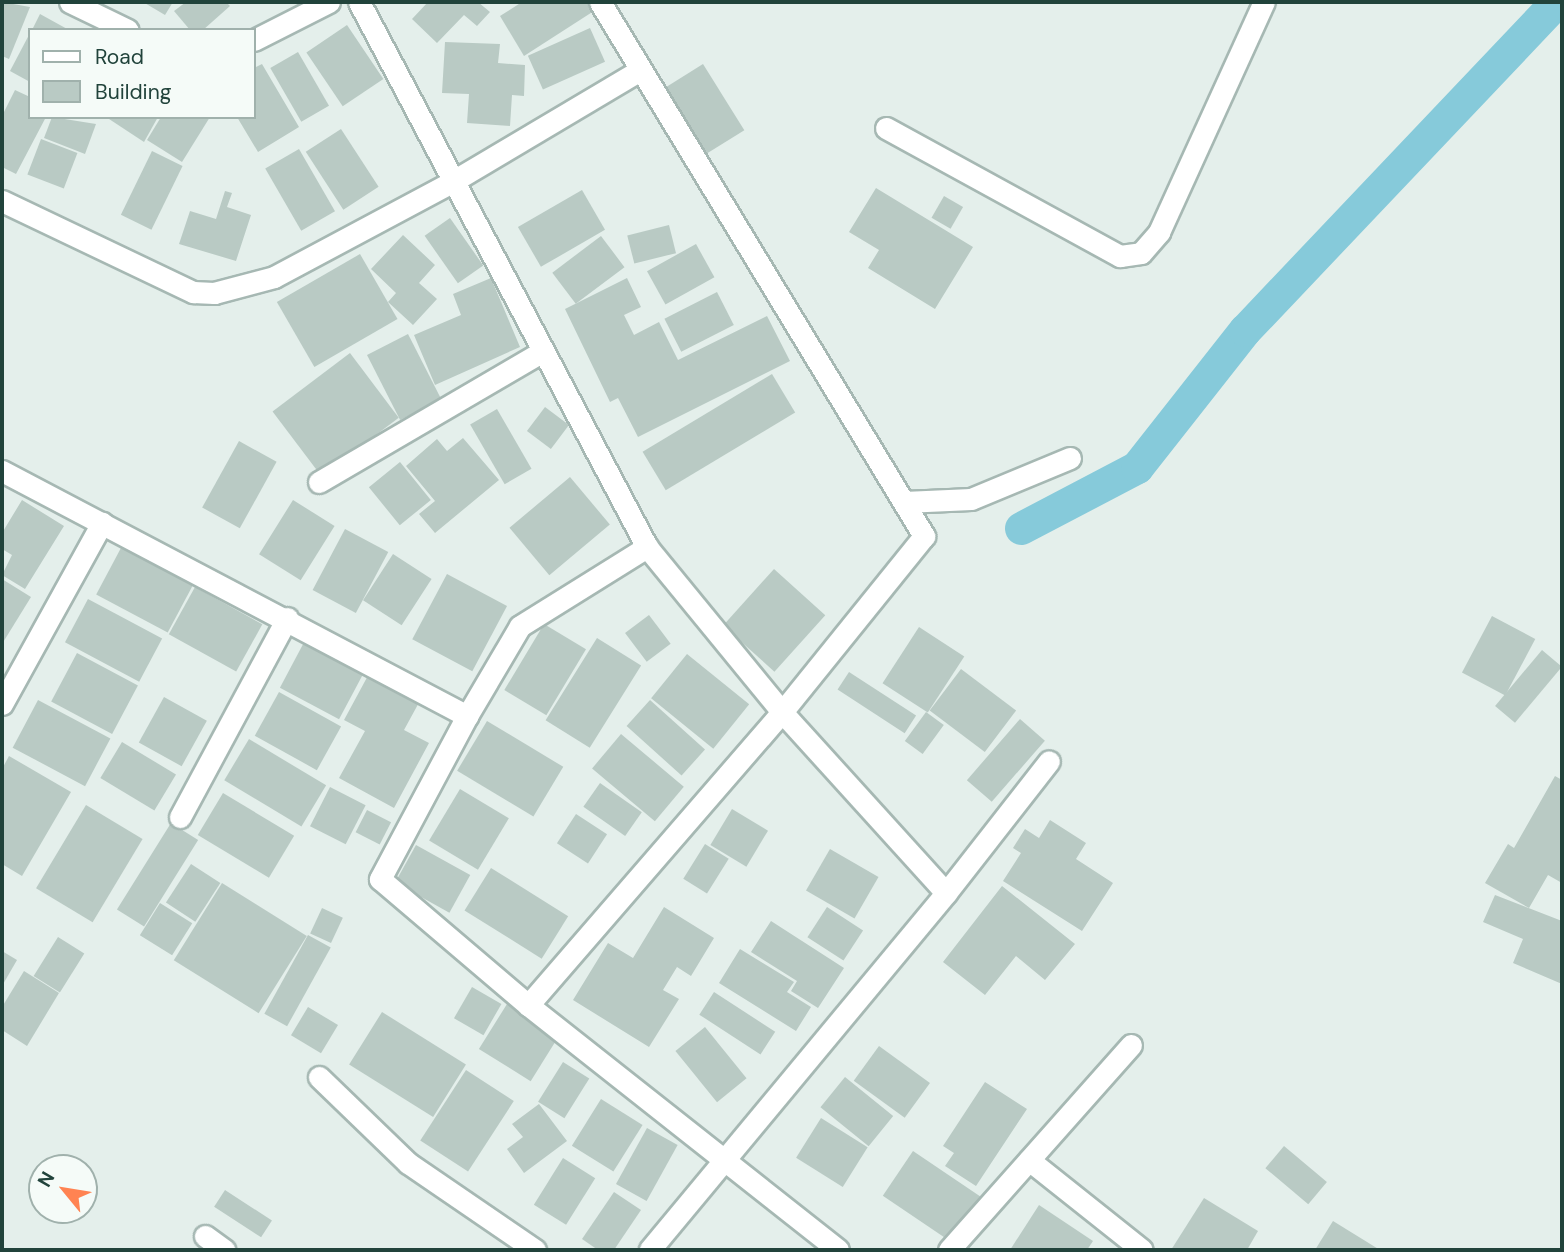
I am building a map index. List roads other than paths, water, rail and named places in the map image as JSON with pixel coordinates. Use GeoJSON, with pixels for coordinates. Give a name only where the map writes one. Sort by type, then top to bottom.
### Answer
{"type":"FeatureCollection","features":[{"type":"Feature","properties":{"kind":"street"},"geometry":{"type":"LineString","coordinates":[[70,2],[124,28]]}},
{"type":"Feature","properties":{"kind":"street"},"geometry":{"type":"LineString","coordinates":[[256,39],[329,2]]}},
{"type":"Feature","properties":{"kind":"street"},"geometry":{"type":"LineString","coordinates":[[359,2],[450,183],[647,547],[782,712],[946,893]]}},
{"type":"Feature","properties":{"kind":"street"},"geometry":{"type":"LineString","coordinates":[[528,1004],[782,712],[924,536],[639,71],[600,2]]}},
{"type":"Feature","properties":{"kind":"street"},"geometry":{"type":"LineString","coordinates":[[886,128],[1120,256],[1141,253],[1159,232],[1264,2]]}},
{"type":"Feature","properties":{"kind":"street"},"geometry":{"type":"LineString","coordinates":[[2,201],[205,294],[274,277],[450,183],[639,71]]}},
{"type":"Feature","properties":{"kind":"street"},"geometry":{"type":"LineString","coordinates":[[319,482],[540,353]]}},
{"type":"Feature","properties":{"kind":"street"},"geometry":{"type":"LineString","coordinates":[[904,502],[971,499],[1070,458]]}},
{"type":"Feature","properties":{"kind":"street"},"geometry":{"type":"LineString","coordinates":[[2,471],[287,618],[467,716]]}},
{"type":"Feature","properties":{"kind":"street"},"geometry":{"type":"LineString","coordinates":[[5,690],[102,523]]}},
{"type":"Feature","properties":{"kind":"street"},"geometry":{"type":"LineString","coordinates":[[647,547],[520,626],[467,716],[380,879],[528,1004],[838,1250]]}},
{"type":"Feature","properties":{"kind":"street"},"geometry":{"type":"LineString","coordinates":[[180,817],[287,618]]}},
{"type":"Feature","properties":{"kind":"street"},"geometry":{"type":"LineString","coordinates":[[650,1250],[722,1158],[946,893],[1049,761]]}},
{"type":"Feature","properties":{"kind":"street"},"geometry":{"type":"LineString","coordinates":[[949,1250],[1132,1045]]}},
{"type":"Feature","properties":{"kind":"street"},"geometry":{"type":"LineString","coordinates":[[319,1077],[408,1163],[535,1250]]}},
{"type":"Feature","properties":{"kind":"street"},"geometry":{"type":"LineString","coordinates":[[1029,1160],[1142,1250]]}},
{"type":"Feature","properties":{"kind":"street"},"geometry":{"type":"LineString","coordinates":[[205,1236],[224,1250]]}},
{"type":"Feature","properties":{"kind":"waterway"},"geometry":{"type":"LineString","coordinates":[[1021,528],[1137,467],[1245,330],[1556,2]]}}]}
